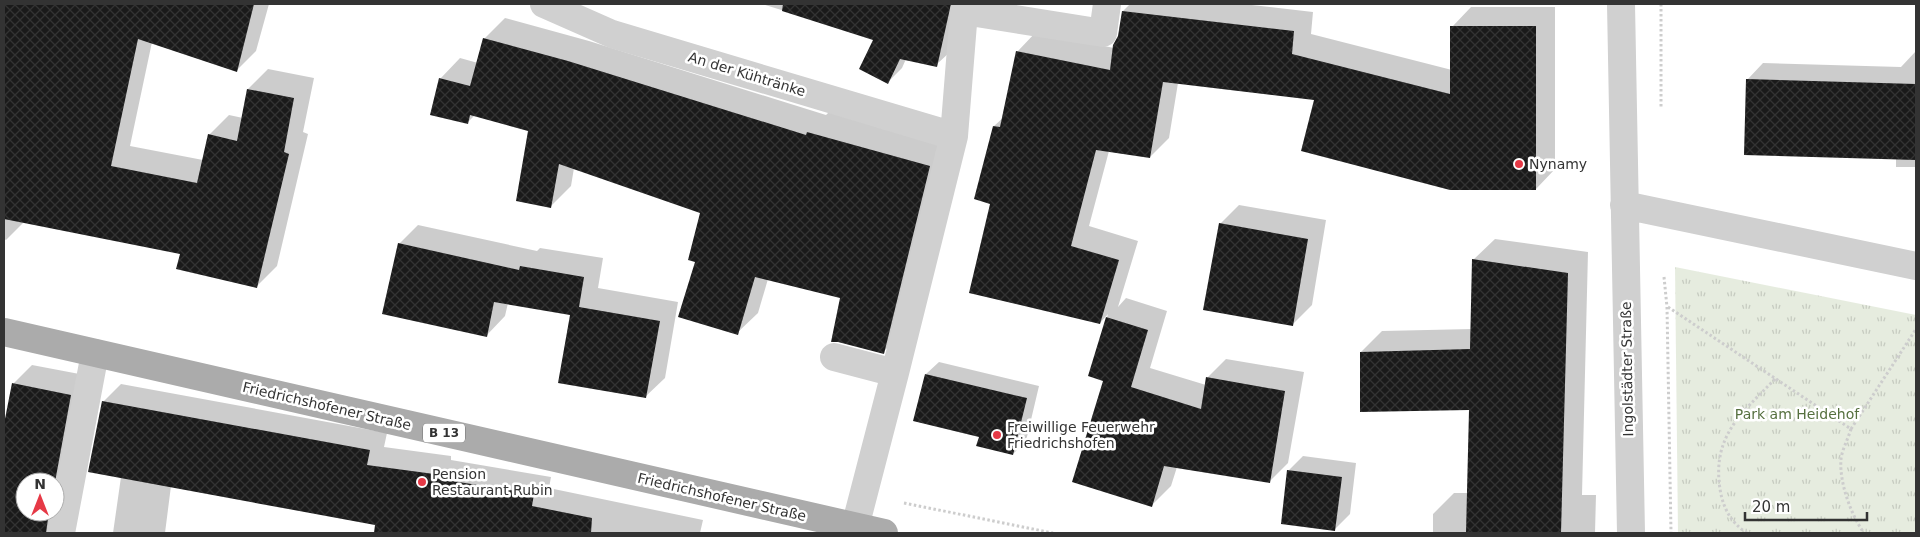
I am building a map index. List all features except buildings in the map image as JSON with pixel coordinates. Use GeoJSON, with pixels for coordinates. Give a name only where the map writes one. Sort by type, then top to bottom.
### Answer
{"type":"FeatureCollection","features":[{"type":"Feature","properties":{"kind":"main road","name":"Friedrichshofener Straße"},"geometry":{"type":"LineString","coordinates":[[4,332],[884,533]]}},
{"type":"Feature","properties":{"kind":"street","name":"An der Kühtränke"},"geometry":{"type":"LineString","coordinates":[[544,4],[612,34],[954,136]]}},
{"type":"Feature","properties":{"kind":"street"},"geometry":{"type":"LineString","coordinates":[[855,527],[954,136],[964,11],[1103,33],[1107,4]]}},
{"type":"Feature","properties":{"kind":"street","name":"Ingolstädter Straße"},"geometry":{"type":"LineString","coordinates":[[1621,4],[1631,533]]}},
{"type":"Feature","properties":{"kind":"street"},"geometry":{"type":"LineString","coordinates":[[1624,205],[1916,266]]}},
{"type":"Feature","properties":{"kind":"street"},"geometry":{"type":"LineString","coordinates":[[62,533],[95,353]]}},
{"type":"Feature","properties":{"kind":"street"},"geometry":{"type":"LineString","coordinates":[[834,357],[895,373]]}},
{"type":"Feature","properties":{"kind":"path"},"geometry":{"type":"LineString","coordinates":[[1661,4],[1661,113]]}},
{"type":"Feature","properties":{"kind":"path"},"geometry":{"type":"LineString","coordinates":[[1664,272],[1668,307],[1672,533]]}},
{"type":"Feature","properties":{"kind":"path"},"geometry":{"type":"LineString","coordinates":[[1668,307],[1850,429]]}},
{"type":"Feature","properties":{"kind":"path"},"geometry":{"type":"LineString","coordinates":[[1864,533],[1856,522],[1844,490],[1841,459],[1850,429],[1916,328]]}},
{"type":"Feature","properties":{"kind":"path"},"geometry":{"type":"LineString","coordinates":[[1747,533],[1735,525],[1722,502],[1717,472],[1723,441],[1739,416],[1775,379]]}},
{"type":"Feature","properties":{"kind":"green space","name":"Park am Heidehof"},"geometry":{"type":"Polygon","coordinates":[[[1675,267],[1916,315],[1916,533],[1678,533],[1675,267]]]}},
{"type":"Feature","properties":{"kind":"place","name":"Nynamy"},"geometry":{"type":"Point","coordinates":[1519,164]}},
{"type":"Feature","properties":{"kind":"place","name":"Freiwillige Feuerwehr Friedrichshofen"},"geometry":{"type":"Point","coordinates":[997,435]}},
{"type":"Feature","properties":{"kind":"place","name":"Pension Restaurant Rubin"},"geometry":{"type":"Point","coordinates":[422,482]}}]}
